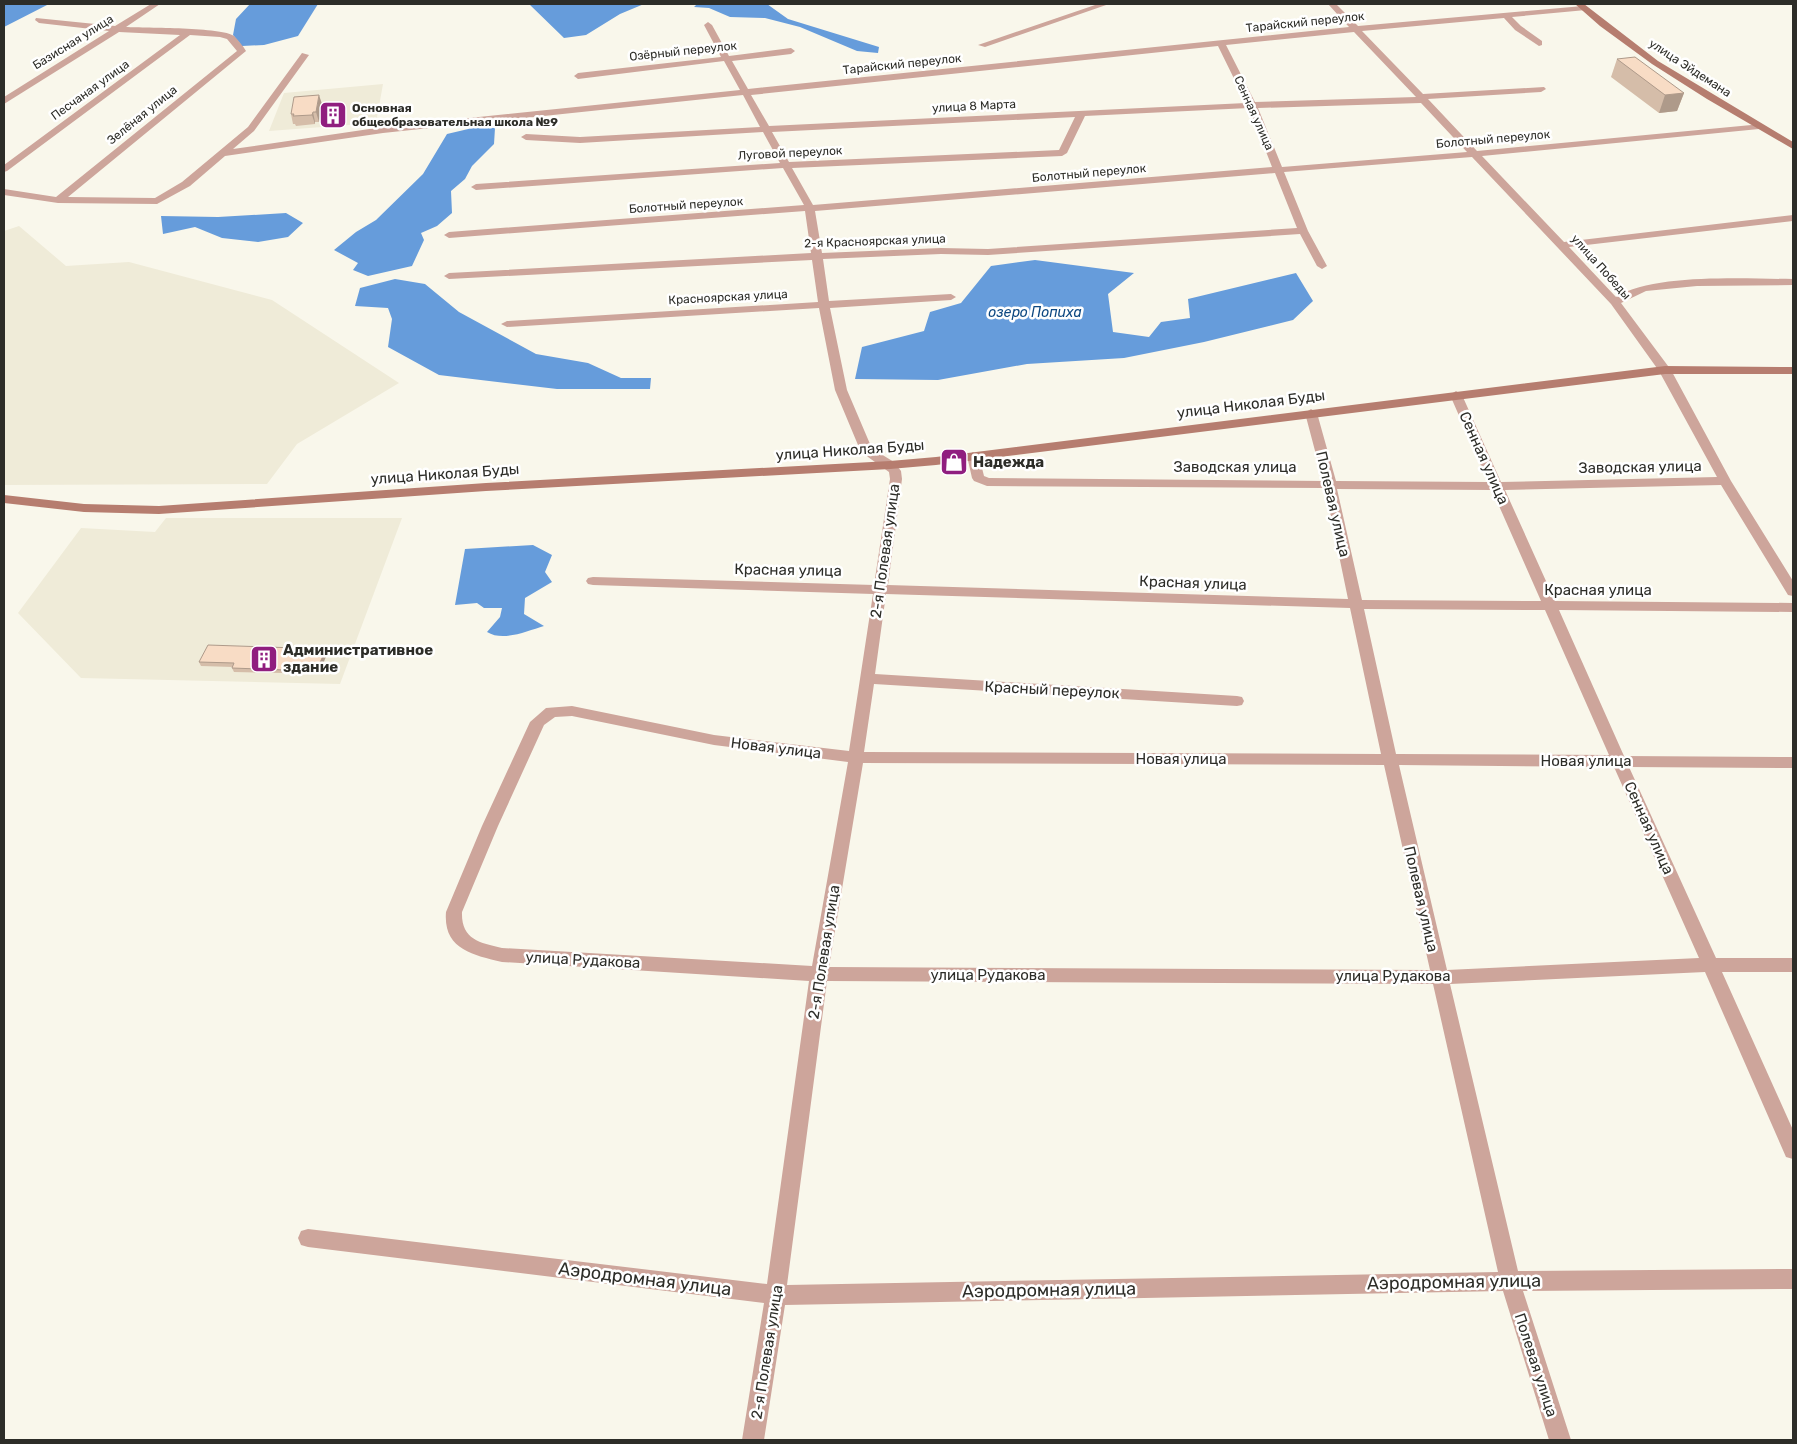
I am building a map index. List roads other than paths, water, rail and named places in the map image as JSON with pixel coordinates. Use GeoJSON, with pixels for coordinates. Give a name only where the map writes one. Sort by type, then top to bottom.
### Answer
{"type":"FeatureCollection","features":[{"type":"Feature","properties":{"kind":"street","name":"Базисная улица"},"geometry":{"type":"LineString","coordinates":[[4,101],[156,4]]}},
{"type":"Feature","properties":{"kind":"street"},"geometry":{"type":"LineString","coordinates":[[982,45],[1105,4]]}},
{"type":"Feature","properties":{"kind":"street","name":"улица Победы"},"geometry":{"type":"LineString","coordinates":[[1332,4],[1562,244],[1615,302],[1665,370],[1725,481],[1793,592]]}},
{"type":"Feature","properties":{"kind":"street","name":"Тарайский переулок"},"geometry":{"type":"LineString","coordinates":[[225,153],[383,130],[1581,6]]}},
{"type":"Feature","properties":{"kind":"street","name":"улица Эйдемана"},"geometry":{"type":"LineString","coordinates":[[1581,6],[1623,39],[1669,70],[1793,146]]}},
{"type":"Feature","properties":{"kind":"street"},"geometry":{"type":"LineString","coordinates":[[1505,14],[1518,28],[1539,43]]}},
{"type":"Feature","properties":{"kind":"street"},"geometry":{"type":"LineString","coordinates":[[39,20],[116,29],[190,32]]}},
{"type":"Feature","properties":{"kind":"street"},"geometry":{"type":"LineString","coordinates":[[708,25],[810,208],[824,305],[841,390],[864,445],[872,454],[890,465]]}},
{"type":"Feature","properties":{"kind":"street","name":"Зелёная улица"},"geometry":{"type":"LineString","coordinates":[[58,200],[242,51],[226,35],[190,32]]}},
{"type":"Feature","properties":{"kind":"street","name":"Песчаная улица"},"geometry":{"type":"LineString","coordinates":[[4,169],[190,32]]}},
{"type":"Feature","properties":{"kind":"street","name":"Сенная улица"},"geometry":{"type":"LineString","coordinates":[[1221,43],[1252,105],[1303,231],[1322,266]]}},
{"type":"Feature","properties":{"kind":"street","name":"Озёрный переулок"},"geometry":{"type":"LineString","coordinates":[[578,76],[791,51]]}},
{"type":"Feature","properties":{"kind":"street"},"geometry":{"type":"LineString","coordinates":[[4,192],[58,200],[157,201],[186,184],[225,153],[251,129],[304,55]]}},
{"type":"Feature","properties":{"kind":"street","name":"улица 8 Марта"},"geometry":{"type":"LineString","coordinates":[[526,137],[580,140],[1252,105],[1423,99],[1541,89]]}},
{"type":"Feature","properties":{"kind":"street","name":"Луговой переулок"},"geometry":{"type":"LineString","coordinates":[[476,187],[786,165],[1062,153],[1081,114]]}},
{"type":"Feature","properties":{"kind":"street","name":"Болотный переулок"},"geometry":{"type":"LineString","coordinates":[[449,235],[810,208],[1474,154],[1760,126]]}},
{"type":"Feature","properties":{"kind":"street"},"geometry":{"type":"LineString","coordinates":[[1562,244],[1793,218]]}},
{"type":"Feature","properties":{"kind":"street","name":"2-я Красноярская улица"},"geometry":{"type":"LineString","coordinates":[[448,276],[818,256],[941,251],[988,252],[1303,231]]}},
{"type":"Feature","properties":{"kind":"street"},"geometry":{"type":"LineString","coordinates":[[1615,302],[1628,294],[1644,288],[1698,283],[1793,282]]}},
{"type":"Feature","properties":{"kind":"street","name":"Красноярская улица"},"geometry":{"type":"LineString","coordinates":[[508,324],[951,297]]}},
{"type":"Feature","properties":{"kind":"street","name":"улица Николая Буды"},"geometry":{"type":"LineString","coordinates":[[4,499],[84,508],[159,510],[486,487],[890,465],[1665,370],[1793,371]]}},
{"type":"Feature","properties":{"kind":"street","name":"Сенная улица"},"geometry":{"type":"LineString","coordinates":[[1456,395],[1793,1152]]}},
{"type":"Feature","properties":{"kind":"street","name":"Полевая улица"},"geometry":{"type":"LineString","coordinates":[[1311,413],[1330,484],[1438,977],[1510,1281],[1560,1440]]}},
{"type":"Feature","properties":{"kind":"street","name":"Заводская улица"},"geometry":{"type":"LineString","coordinates":[[973,456],[978,478],[986,482],[1496,486],[1725,481]]}},
{"type":"Feature","properties":{"kind":"street","name":"2-я Полевая улица"},"geometry":{"type":"LineString","coordinates":[[752,1440],[776,1295],[819,974],[856,757],[896,479],[895,471],[890,465]]}},
{"type":"Feature","properties":{"kind":"street","name":"Красная улица"},"geometry":{"type":"LineString","coordinates":[[592,581],[880,588],[1355,604],[1793,607]]}},
{"type":"Feature","properties":{"kind":"street","name":"Красный переулок"},"geometry":{"type":"LineString","coordinates":[[867,679],[1237,701]]}},
{"type":"Feature","properties":{"kind":"street","name":"Новая улица"},"geometry":{"type":"LineString","coordinates":[[572,711],[714,740],[856,757],[1793,762]]}},
{"type":"Feature","properties":{"kind":"street","name":"улица Рудакова"},"geometry":{"type":"LineString","coordinates":[[572,711],[552,712],[538,722],[490,826],[454,912],[452,923],[457,935],[469,945],[482,951],[502,955],[819,974],[1438,977],[1710,965],[1793,965]]}},
{"type":"Feature","properties":{"kind":"street","name":"Аэродромная улица"},"geometry":{"type":"LineString","coordinates":[[308,1238],[776,1295],[1510,1281],[1793,1280]]}},
{"type":"Feature","properties":{"kind":"water"},"geometry":{"type":"Polygon","coordinates":[[[4,4],[49,4],[4,27],[4,4]]]}},
{"type":"Feature","properties":{"kind":"water"},"geometry":{"type":"Polygon","coordinates":[[[250,4],[318,4],[298,36],[264,45],[242,46],[233,35],[236,19],[250,4]]]}},
{"type":"Feature","properties":{"kind":"water"},"geometry":{"type":"Polygon","coordinates":[[[529,4],[644,4],[620,14],[586,35],[564,38],[529,4]]]}},
{"type":"Feature","properties":{"kind":"water"},"geometry":{"type":"Polygon","coordinates":[[[697,4],[767,4],[788,19],[879,47],[878,53],[857,51],[800,27],[765,18],[730,17],[709,8],[694,7],[697,4]]]}},
{"type":"Feature","properties":{"kind":"water"},"geometry":{"type":"Polygon","coordinates":[[[481,126],[495,128],[494,144],[472,166],[465,179],[451,191],[452,213],[437,226],[421,233],[424,240],[412,266],[368,276],[353,270],[358,263],[334,250],[356,232],[376,220],[423,174],[447,134],[481,126]]]}},
{"type":"Feature","properties":{"kind":"water"},"geometry":{"type":"Polygon","coordinates":[[[286,213],[303,223],[288,237],[258,242],[222,238],[195,227],[163,234],[161,216],[218,217],[286,213]]]}},
{"type":"Feature","properties":{"kind":"water","name":"озеро Попиха"},"geometry":{"type":"Polygon","coordinates":[[[1035,260],[1134,273],[1108,294],[1113,332],[1149,337],[1161,322],[1190,318],[1188,299],[1296,273],[1313,301],[1293,320],[1204,342],[1124,358],[1027,364],[938,380],[855,379],[862,347],[924,331],[930,312],[961,303],[991,266],[1035,260]]]}},
{"type":"Feature","properties":{"kind":"water"},"geometry":{"type":"Polygon","coordinates":[[[395,279],[425,284],[459,312],[536,354],[588,363],[621,378],[651,378],[650,389],[557,389],[439,375],[388,347],[392,319],[388,308],[355,306],[360,288],[395,279]]]}},
{"type":"Feature","properties":{"kind":"water"},"geometry":{"type":"Polygon","coordinates":[[[533,545],[552,555],[545,572],[552,582],[525,598],[524,614],[544,626],[508,636],[493,635],[487,632],[500,617],[502,608],[484,608],[477,603],[455,605],[465,549],[533,545]]]}},
{"type":"Feature","properties":{"kind":"place","name":"Основная общеобразовательная школа №9"},"geometry":{"type":"Point","coordinates":[333,115]}},
{"type":"Feature","properties":{"kind":"place","name":"Надежда"},"geometry":{"type":"Point","coordinates":[954,462]}},
{"type":"Feature","properties":{"kind":"place","name":"Административное здание"},"geometry":{"type":"Point","coordinates":[264,659]}}]}
